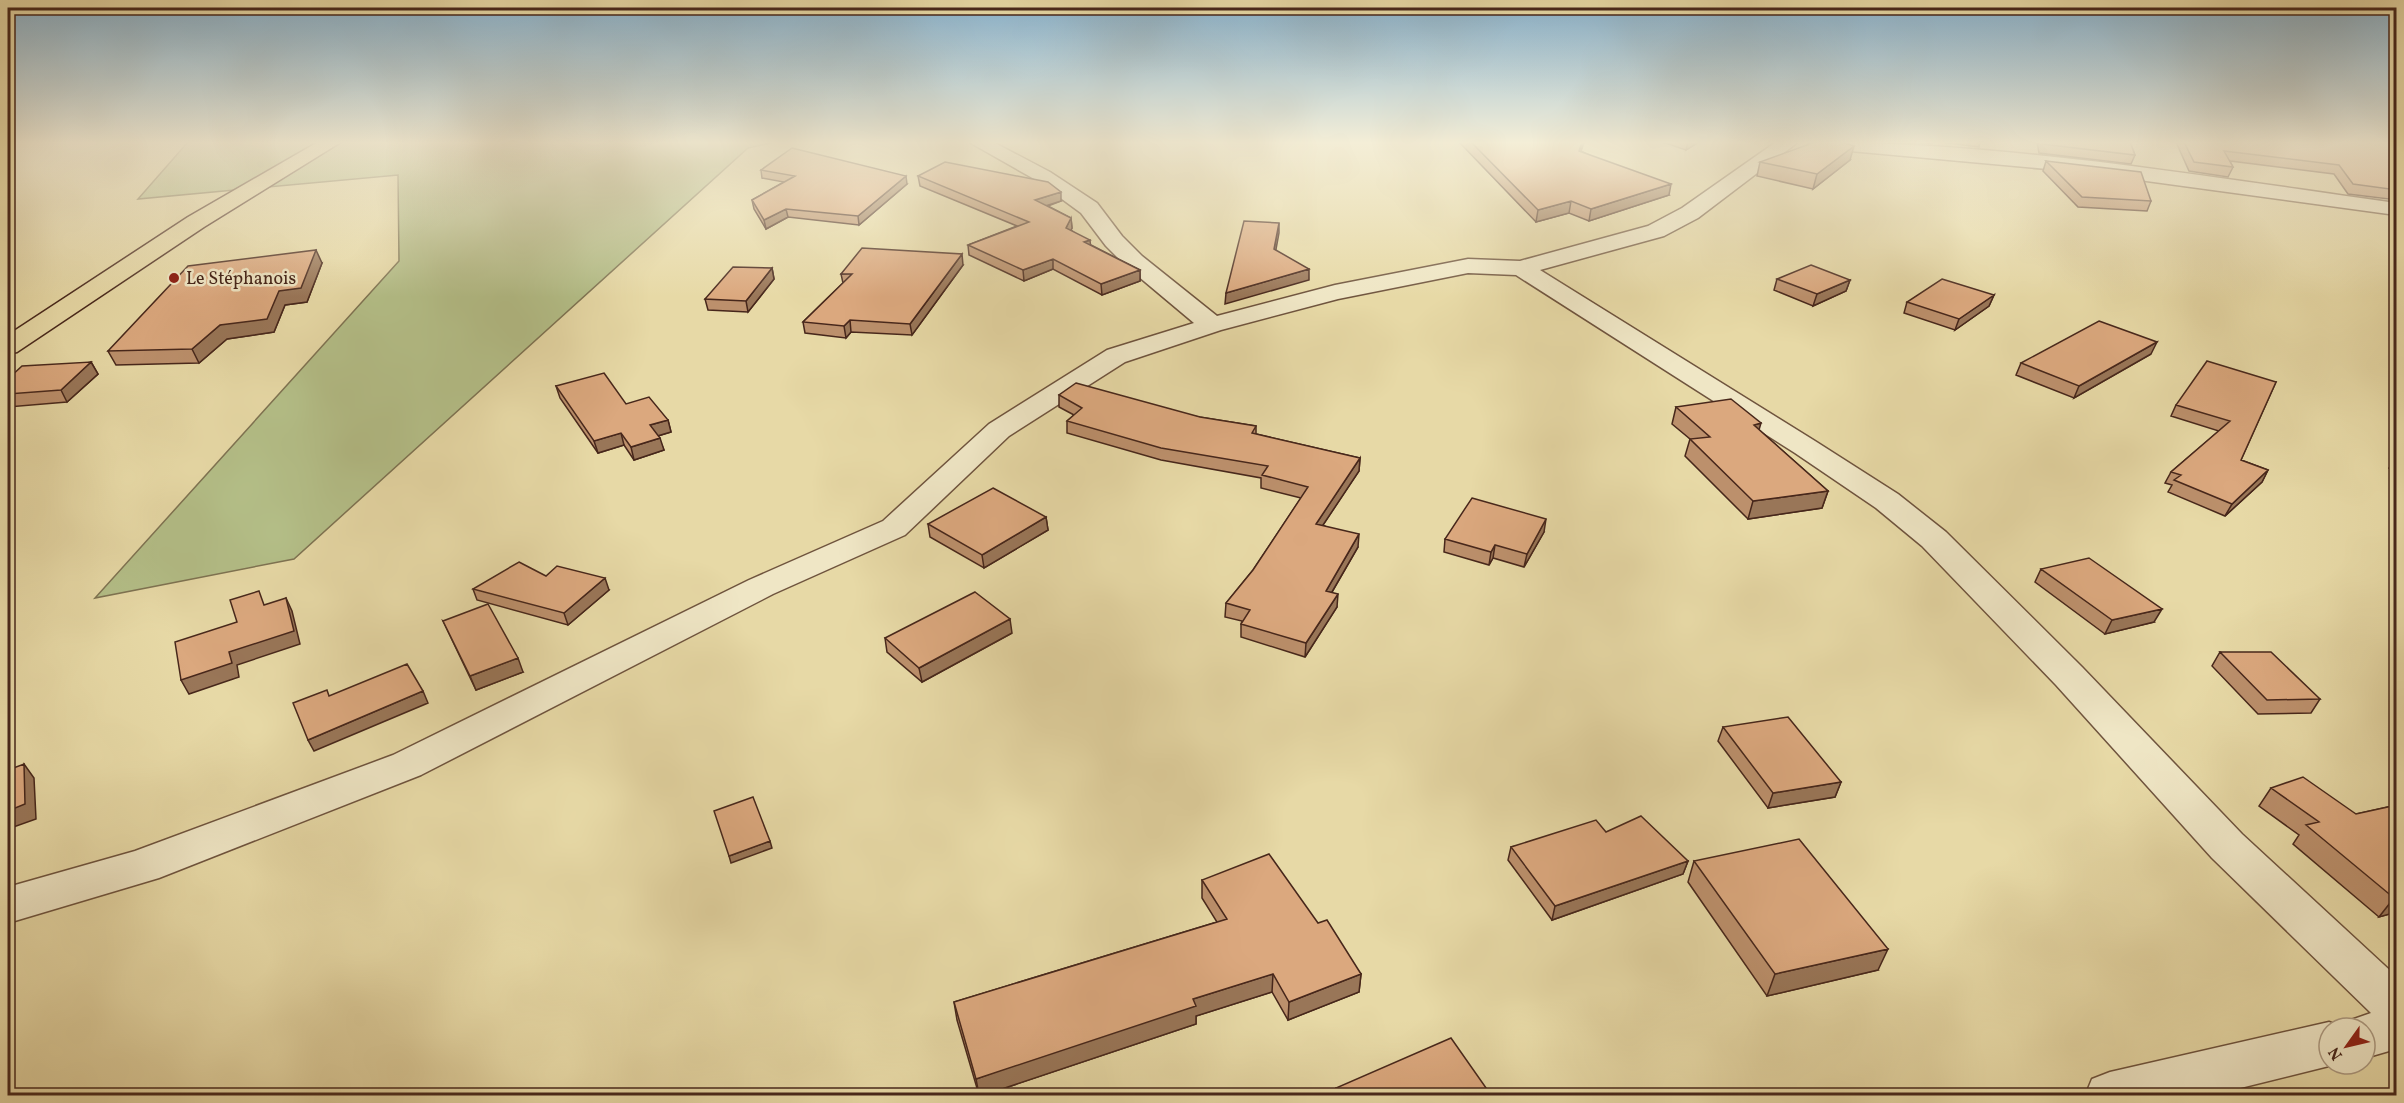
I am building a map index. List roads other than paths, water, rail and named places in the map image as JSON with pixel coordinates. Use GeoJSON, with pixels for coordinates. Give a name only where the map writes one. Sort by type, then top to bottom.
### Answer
{"type":"FeatureCollection","features":[{"type":"Feature","properties":{"kind":"main road"},"geometry":{"type":"LineString","coordinates":[[8,346],[196,222],[244,193]]}},
{"type":"Feature","properties":{"kind":"street"},"geometry":{"type":"LineString","coordinates":[[1068,193],[1089,208],[1114,241],[1134,261],[1212,325]]}},
{"type":"Feature","properties":{"kind":"street"},"geometry":{"type":"LineString","coordinates":[[8,905],[144,866],[407,765],[761,587],[894,528],[999,430],[1116,357],[1212,325],[1335,292],[1468,266],[1521,268],[1656,231],[1690,213],[1717,193]]}},
{"type":"Feature","properties":{"kind":"street"},"geometry":{"type":"LineString","coordinates":[[2283,193],[2397,209]]}},
{"type":"Feature","properties":{"kind":"street"},"geometry":{"type":"LineString","coordinates":[[1521,268],[1887,501],[1935,539],[2069,676],[2227,846],[2397,1006]]}},
{"type":"Feature","properties":{"kind":"street"},"geometry":{"type":"LineString","coordinates":[[2377,1033],[2397,1028]]}},
{"type":"Feature","properties":{"kind":"street"},"geometry":{"type":"LineString","coordinates":[[2110,1095],[2317,1047]]}},
{"type":"Feature","properties":{"kind":"place","name":"Le Stéphanois"},"geometry":{"type":"Point","coordinates":[174,278]}}]}
